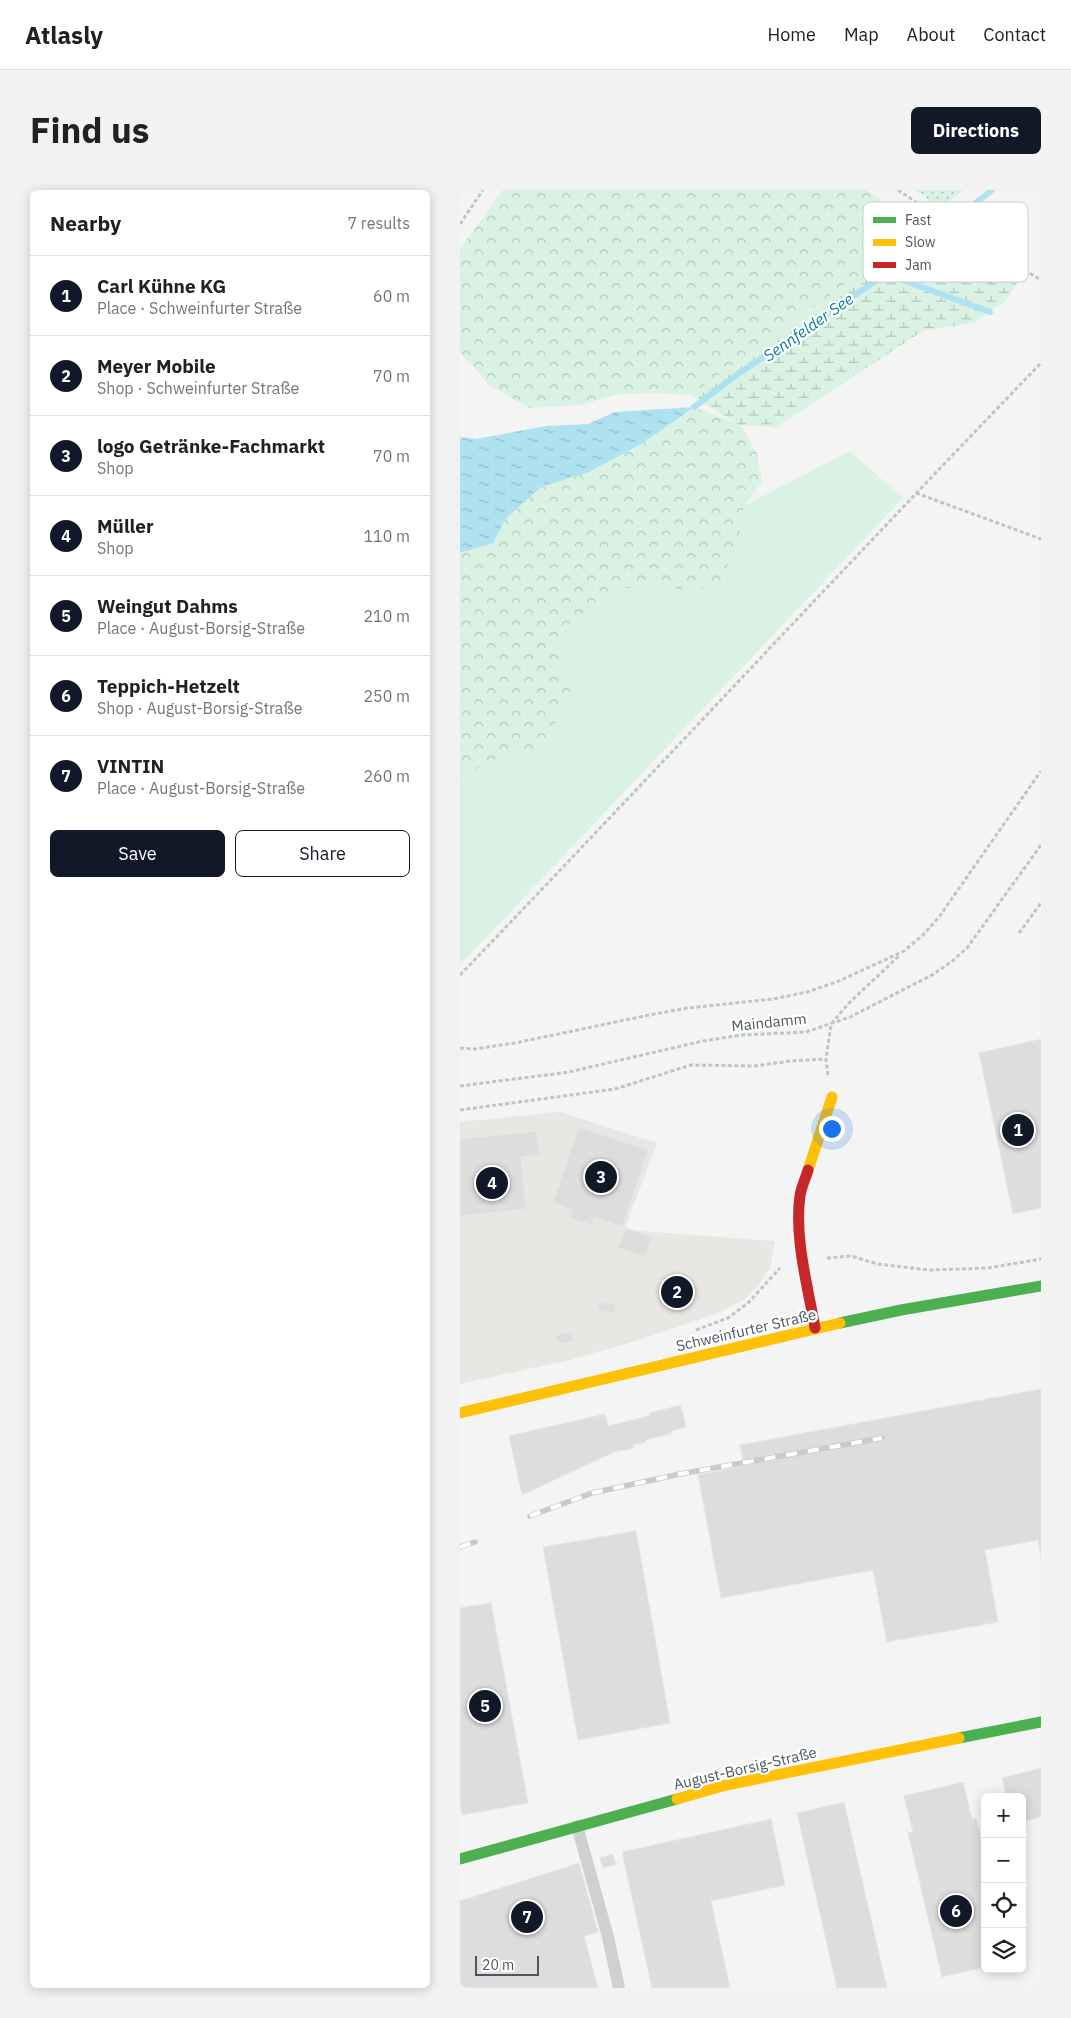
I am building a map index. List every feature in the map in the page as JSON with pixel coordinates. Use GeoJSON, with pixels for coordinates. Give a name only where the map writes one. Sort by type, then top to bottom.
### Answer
{"type":"FeatureCollection","features":[{"type":"Feature","properties":{"kind":"street"},"geometry":{"type":"LineString","coordinates":[[815,1328],[798,1216],[800,1195],[832,1097]]}},
{"type":"Feature","properties":{"kind":"street","name":"Schweinfurter Straße"},"geometry":{"type":"LineString","coordinates":[[460,1413],[815,1328],[1041,1286]]}},
{"type":"Feature","properties":{"kind":"street","name":"August-Borsig-Straße"},"geometry":{"type":"LineString","coordinates":[[460,1859],[726,1784],[1041,1722]]}},
{"type":"Feature","properties":{"kind":"lane"},"geometry":{"type":"LineString","coordinates":[[577,1826],[608,1937],[619,1988]]}},
{"type":"Feature","properties":{"kind":"path"},"geometry":{"type":"LineString","coordinates":[[460,224],[484,190]]}},
{"type":"Feature","properties":{"kind":"path"},"geometry":{"type":"LineString","coordinates":[[898,190],[915,202]]}},
{"type":"Feature","properties":{"kind":"path"},"geometry":{"type":"LineString","coordinates":[[1028,272],[1041,280]]}},
{"type":"Feature","properties":{"kind":"path"},"geometry":{"type":"LineString","coordinates":[[460,975],[598,832],[916,493],[1041,363]]}},
{"type":"Feature","properties":{"kind":"path"},"geometry":{"type":"LineString","coordinates":[[916,493],[1041,539]]}},
{"type":"Feature","properties":{"kind":"path"},"geometry":{"type":"LineString","coordinates":[[832,1097],[826,1059],[831,1024],[849,1003],[923,935],[939,917],[1041,771]]}},
{"type":"Feature","properties":{"kind":"path","name":"Maindamm"},"geometry":{"type":"LineString","coordinates":[[460,1086],[569,1072],[703,1041],[742,1035],[806,1032],[850,1017],[950,963],[967,948],[1041,845]]}},
{"type":"Feature","properties":{"kind":"path"},"geometry":{"type":"LineString","coordinates":[[1019,934],[1041,903]]}},
{"type":"Feature","properties":{"kind":"path"},"geometry":{"type":"LineString","coordinates":[[460,1048],[475,1049],[515,1043],[688,1008],[773,999],[807,992],[862,972],[904,951]]}},
{"type":"Feature","properties":{"kind":"path"},"geometry":{"type":"LineString","coordinates":[[460,1110],[615,1089],[691,1065],[754,1066],[826,1059]]}},
{"type":"Feature","properties":{"kind":"path"},"geometry":{"type":"LineString","coordinates":[[691,1331],[728,1318],[748,1304],[784,1264],[851,1256],[878,1264],[930,1270],[988,1268],[1041,1259]]}},
{"type":"Feature","properties":{"kind":"shaded area"},"geometry":{"type":"Polygon","coordinates":[[[560,1112],[657,1143],[625,1228],[640,1231],[775,1241],[770,1268],[758,1286],[746,1298],[721,1312],[639,1340],[570,1360],[460,1384],[460,1122],[560,1112]]]}},
{"type":"Feature","properties":{"kind":"green space"},"geometry":{"type":"Polygon","coordinates":[[[503,190],[867,190],[884,202],[863,202],[863,272],[691,395],[658,393],[619,394],[579,405],[530,408],[490,386],[460,352],[460,249],[503,190]]]}},
{"type":"Feature","properties":{"kind":"green space"},"geometry":{"type":"Polygon","coordinates":[[[915,190],[963,190],[948,202],[932,202],[915,190]]]}},
{"type":"Feature","properties":{"kind":"green space"},"geometry":{"type":"Polygon","coordinates":[[[863,272],[863,282],[1017,283],[1005,301],[974,323],[923,331],[776,427],[739,425],[691,395],[863,272]]]}},
{"type":"Feature","properties":{"kind":"green space"},"geometry":{"type":"Polygon","coordinates":[[[694,407],[741,425],[757,454],[762,482],[744,506],[739,539],[720,583],[689,591],[657,585],[616,589],[560,631],[561,667],[572,687],[544,747],[486,762],[460,780],[460,553],[493,543],[506,518],[541,487],[589,472],[643,443],[694,407]]]}},
{"type":"Feature","properties":{"kind":"green space"},"geometry":{"type":"Polygon","coordinates":[[[850,451],[903,498],[460,965],[460,780],[486,762],[544,746],[572,687],[561,667],[559,632],[616,589],[657,585],[689,591],[739,539],[744,506],[850,451]]]}},
{"type":"Feature","properties":{"kind":"water"},"geometry":{"type":"Polygon","coordinates":[[[694,407],[643,443],[589,472],[541,487],[506,518],[493,543],[460,553],[460,437],[476,439],[546,426],[588,424],[615,412],[694,407]]]}},
{"type":"Feature","properties":{"kind":"building"},"geometry":{"type":"Polygon","coordinates":[[[1041,1039],[1041,1208],[1013,1214],[979,1053],[1041,1039]]]}},
{"type":"Feature","properties":{"kind":"building"},"geometry":{"type":"Polygon","coordinates":[[[579,1127],[648,1150],[622,1227],[594,1217],[592,1225],[570,1218],[573,1210],[553,1203],[579,1127]]]}},
{"type":"Feature","properties":{"kind":"building"},"geometry":{"type":"Polygon","coordinates":[[[536,1131],[539,1155],[521,1157],[526,1209],[460,1216],[460,1139],[536,1131]]]}},
{"type":"Feature","properties":{"kind":"building"},"geometry":{"type":"Polygon","coordinates":[[[625,1228],[652,1237],[645,1257],[618,1248],[625,1228]]]}},
{"type":"Feature","properties":{"kind":"building"},"geometry":{"type":"Polygon","coordinates":[[[599,1301],[616,1305],[614,1313],[597,1309],[599,1301]]]}},
{"type":"Feature","properties":{"kind":"building"},"geometry":{"type":"Polygon","coordinates":[[[571,1332],[573,1341],[559,1344],[556,1335],[571,1332]]]}},
{"type":"Feature","properties":{"kind":"building"},"geometry":{"type":"Polygon","coordinates":[[[1041,1389],[1041,1559],[1038,1540],[985,1550],[998,1622],[887,1642],[873,1570],[721,1598],[698,1475],[744,1466],[740,1445],[1041,1389]]]}},
{"type":"Feature","properties":{"kind":"building"},"geometry":{"type":"Polygon","coordinates":[[[681,1405],[686,1427],[671,1431],[671,1434],[645,1440],[646,1442],[633,1445],[634,1448],[614,1452],[522,1495],[509,1436],[605,1414],[608,1426],[649,1416],[649,1413],[681,1405]]]}},
{"type":"Feature","properties":{"kind":"building"},"geometry":{"type":"Polygon","coordinates":[[[636,1531],[670,1723],[578,1740],[543,1547],[636,1531]]]}},
{"type":"Feature","properties":{"kind":"building"},"geometry":{"type":"Polygon","coordinates":[[[491,1603],[528,1803],[462,1815],[460,1804],[460,1608],[491,1603]]]}},
{"type":"Feature","properties":{"kind":"building"},"geometry":{"type":"Polygon","coordinates":[[[1041,1768],[1041,1817],[1026,1821],[1026,1793],[1006,1793],[1002,1778],[1041,1768]]]}},
{"type":"Feature","properties":{"kind":"building"},"geometry":{"type":"Polygon","coordinates":[[[963,1782],[972,1819],[976,1818],[981,1839],[981,1968],[942,1977],[908,1833],[913,1832],[904,1796],[963,1782]]]}},
{"type":"Feature","properties":{"kind":"building"},"geometry":{"type":"Polygon","coordinates":[[[844,1802],[887,1988],[837,1988],[797,1813],[844,1802]]]}},
{"type":"Feature","properties":{"kind":"building"},"geometry":{"type":"Polygon","coordinates":[[[771,1819],[785,1885],[711,1901],[730,1988],[652,1988],[622,1852],[771,1819]]]}},
{"type":"Feature","properties":{"kind":"building"},"geometry":{"type":"Polygon","coordinates":[[[613,1854],[616,1864],[603,1868],[600,1858],[613,1854]]]}},
{"type":"Feature","properties":{"kind":"building"},"geometry":{"type":"Polygon","coordinates":[[[579,1863],[598,1932],[584,1936],[598,1988],[460,1988],[460,1901],[579,1863]]]}},
{"type":"Feature","properties":{"kind":"waterway","name":"Sennfelder See"},"geometry":{"type":"LineString","coordinates":[[977,202],[992,190]]}},
{"type":"Feature","properties":{"kind":"waterway","name":"Sennfelder See"},"geometry":{"type":"LineString","coordinates":[[694,407],[734,377],[874,282]]}},
{"type":"Feature","properties":{"kind":"waterway"},"geometry":{"type":"LineString","coordinates":[[908,282],[990,312]]}},
{"type":"Feature","properties":{"kind":"railway"},"geometry":{"type":"LineString","coordinates":[[530,1516],[592,1493],[680,1474],[882,1438]]}},
{"type":"Feature","properties":{"kind":"railway"},"geometry":{"type":"LineString","coordinates":[[460,1547],[475,1542]]}},
{"type":"Feature","properties":{"kind":"traffic: fast"},"geometry":{"type":"LineString","coordinates":[[840,1323],[901,1310],[1041,1286]]}},
{"type":"Feature","properties":{"kind":"traffic: fast"},"geometry":{"type":"LineString","coordinates":[[959,1738],[1041,1722]]}},
{"type":"Feature","properties":{"kind":"traffic: fast"},"geometry":{"type":"LineString","coordinates":[[460,1859],[677,1799]]}},
{"type":"Feature","properties":{"kind":"traffic: slow"},"geometry":{"type":"LineString","coordinates":[[808,1170],[832,1097]]}},
{"type":"Feature","properties":{"kind":"traffic: slow"},"geometry":{"type":"LineString","coordinates":[[460,1413],[840,1323]]}},
{"type":"Feature","properties":{"kind":"traffic: slow"},"geometry":{"type":"LineString","coordinates":[[677,1799],[726,1785],[959,1738]]}},
{"type":"Feature","properties":{"kind":"traffic: jam"},"geometry":{"type":"LineString","coordinates":[[808,1170],[801,1189],[799,1228],[800,1245],[815,1328]]}},
{"type":"Feature","properties":{"kind":"place","name":"Carl Kühne KG"},"geometry":{"type":"Point","coordinates":[1018,1130]}},
{"type":"Feature","properties":{"kind":"place","name":"logo Getränke-Fachmarkt"},"geometry":{"type":"Point","coordinates":[601,1177]}},
{"type":"Feature","properties":{"kind":"place","name":"Müller"},"geometry":{"type":"Point","coordinates":[492,1183]}},
{"type":"Feature","properties":{"kind":"place","name":"Meyer Mobile"},"geometry":{"type":"Point","coordinates":[677,1292]}},
{"type":"Feature","properties":{"kind":"place","name":"Weingut Dahms"},"geometry":{"type":"Point","coordinates":[485,1706]}},
{"type":"Feature","properties":{"kind":"place","name":"Teppich-Hetzelt"},"geometry":{"type":"Point","coordinates":[956,1911]}},
{"type":"Feature","properties":{"kind":"place","name":"VINTIN"},"geometry":{"type":"Point","coordinates":[527,1917]}}]}
